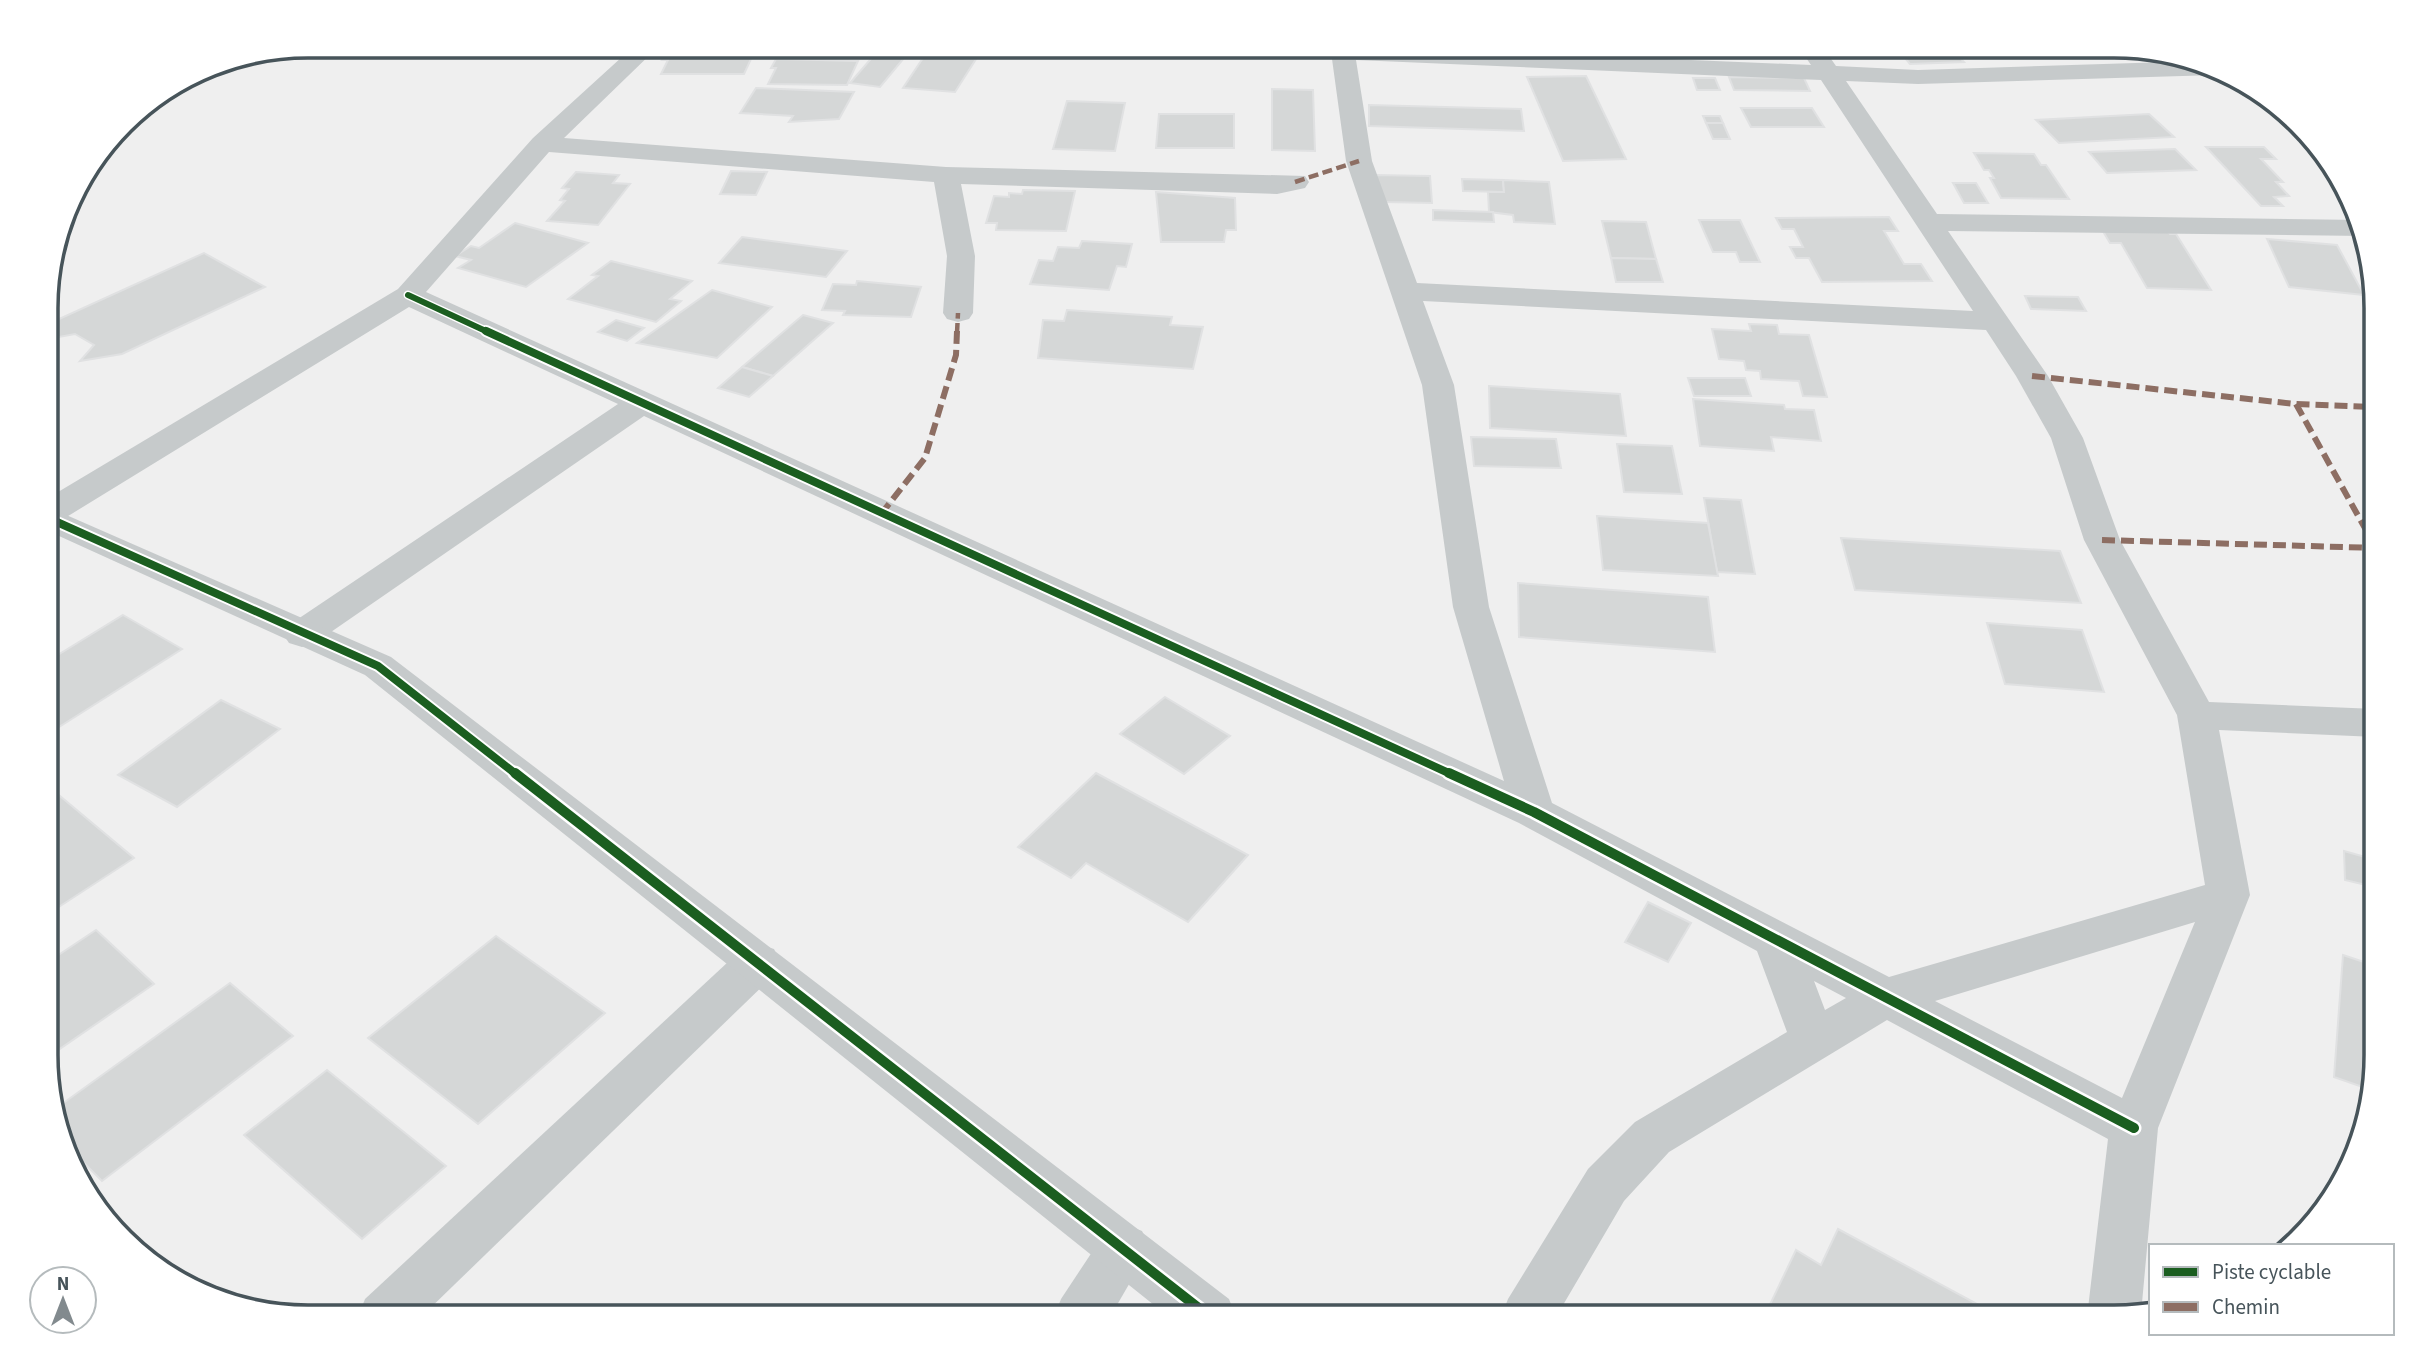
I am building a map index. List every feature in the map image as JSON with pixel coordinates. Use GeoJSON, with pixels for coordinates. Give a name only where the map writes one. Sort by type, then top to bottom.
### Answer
{"type":"FeatureCollection","features":[{"type":"Feature","properties":{"kind":"street"},"geometry":{"type":"LineString","coordinates":[[58,509],[408,295],[542,144],[634,58]]}},
{"type":"Feature","properties":{"kind":"street"},"geometry":{"type":"LineString","coordinates":[[1344,58],[1359,160],[1438,385],[1471,607],[1534,812]]}},
{"type":"Feature","properties":{"kind":"street"},"geometry":{"type":"LineString","coordinates":[[1820,58],[1918,77],[2188,69]]}},
{"type":"Feature","properties":{"kind":"street"},"geometry":{"type":"LineString","coordinates":[[1820,58],[1992,321],[2032,376],[2067,438],[2102,540],[2197,715],[2228,895],[2134,1128],[2116,1305]]}},
{"type":"Feature","properties":{"kind":"street"},"geometry":{"type":"LineString","coordinates":[[542,144],[946,175],[1277,186],[1295,182]]}},
{"type":"Feature","properties":{"kind":"street"},"geometry":{"type":"LineString","coordinates":[[946,175],[961,256],[958,313]]}},
{"type":"Feature","properties":{"kind":"street"},"geometry":{"type":"LineString","coordinates":[[1929,222],[2351,228]]}},
{"type":"Feature","properties":{"kind":"street"},"geometry":{"type":"LineString","coordinates":[[1407,291],[1992,321]]}},
{"type":"Feature","properties":{"kind":"street"},"geometry":{"type":"LineString","coordinates":[[408,295],[640,404],[1534,812],[2134,1128]]}},
{"type":"Feature","properties":{"kind":"street"},"geometry":{"type":"LineString","coordinates":[[302,634],[640,404]]}},
{"type":"Feature","properties":{"kind":"street"},"geometry":{"type":"LineString","coordinates":[[58,520],[378,667],[1195,1305]]}},
{"type":"Feature","properties":{"kind":"street"},"geometry":{"type":"LineString","coordinates":[[2197,715],[2364,722]]}},
{"type":"Feature","properties":{"kind":"street"},"geometry":{"type":"LineString","coordinates":[[1534,1305],[1606,1185],[1652,1137],[1814,1041],[1887,998],[2228,895]]}},
{"type":"Feature","properties":{"kind":"street"},"geometry":{"type":"LineString","coordinates":[[1775,938],[1814,1041]]}},
{"type":"Feature","properties":{"kind":"street"},"geometry":{"type":"LineString","coordinates":[[397,1305],[758,962]]}},
{"type":"Feature","properties":{"kind":"street"},"geometry":{"type":"LineString","coordinates":[[1088,1305],[1124,1248]]}},
{"type":"Feature","properties":{"kind":"building"},"geometry":{"type":"Polygon","coordinates":[[[751,58],[744,74],[661,74],[668,60],[662,60],[751,58]]]}},
{"type":"Feature","properties":{"kind":"building"},"geometry":{"type":"Polygon","coordinates":[[[872,58],[904,58],[880,87],[850,83],[872,58]]]}},
{"type":"Feature","properties":{"kind":"building"},"geometry":{"type":"Polygon","coordinates":[[[923,58],[976,59],[955,92],[903,88],[923,58]]]}},
{"type":"Feature","properties":{"kind":"building"},"geometry":{"type":"Polygon","coordinates":[[[1905,58],[1960,58],[1964,62],[1910,64],[1905,58]]]}},
{"type":"Feature","properties":{"kind":"building"},"geometry":{"type":"Polygon","coordinates":[[[776,59],[858,61],[847,85],[768,84],[776,68],[771,68],[776,59]]]}},
{"type":"Feature","properties":{"kind":"building"},"geometry":{"type":"Polygon","coordinates":[[[1586,76],[1626,159],[1563,161],[1527,77],[1586,76]]]}},
{"type":"Feature","properties":{"kind":"building"},"geometry":{"type":"Polygon","coordinates":[[[1729,77],[1804,78],[1810,91],[1734,90],[1729,77]]]}},
{"type":"Feature","properties":{"kind":"building"},"geometry":{"type":"Polygon","coordinates":[[[1693,78],[1715,78],[1720,90],[1697,90],[1693,78]]]}},
{"type":"Feature","properties":{"kind":"building"},"geometry":{"type":"Polygon","coordinates":[[[756,88],[854,92],[839,119],[789,122],[793,116],[740,113],[756,88]]]}},
{"type":"Feature","properties":{"kind":"building"},"geometry":{"type":"Polygon","coordinates":[[[1272,89],[1313,90],[1315,151],[1272,150],[1272,89]]]}},
{"type":"Feature","properties":{"kind":"building"},"geometry":{"type":"Polygon","coordinates":[[[1067,101],[1125,103],[1115,151],[1053,149],[1067,101]]]}},
{"type":"Feature","properties":{"kind":"building"},"geometry":{"type":"Polygon","coordinates":[[[1369,105],[1521,109],[1524,131],[1369,126],[1369,105]]]}},
{"type":"Feature","properties":{"kind":"building"},"geometry":{"type":"Polygon","coordinates":[[[1741,108],[1812,108],[1824,127],[1751,127],[1741,108]]]}},
{"type":"Feature","properties":{"kind":"building"},"geometry":{"type":"Polygon","coordinates":[[[1159,114],[1234,114],[1234,148],[1156,148],[1159,114]]]}},
{"type":"Feature","properties":{"kind":"building"},"geometry":{"type":"Polygon","coordinates":[[[2149,114],[2174,137],[2059,143],[2036,120],[2149,114]]]}},
{"type":"Feature","properties":{"kind":"building"},"geometry":{"type":"Polygon","coordinates":[[[1703,116],[1720,116],[1723,123],[1706,123],[1703,116]]]}},
{"type":"Feature","properties":{"kind":"building"},"geometry":{"type":"Polygon","coordinates":[[[1706,123],[1723,123],[1730,139],[1713,139],[1706,123]]]}},
{"type":"Feature","properties":{"kind":"building"},"geometry":{"type":"Polygon","coordinates":[[[2206,147],[2264,147],[2276,159],[2261,159],[2283,182],[2276,182],[2289,196],[2274,197],[2283,206],[2261,206],[2206,147]]]}},
{"type":"Feature","properties":{"kind":"building"},"geometry":{"type":"Polygon","coordinates":[[[2175,149],[2196,170],[2107,173],[2089,152],[2175,149]]]}},
{"type":"Feature","properties":{"kind":"building"},"geometry":{"type":"Polygon","coordinates":[[[1974,153],[2034,154],[2041,165],[2046,165],[2069,199],[2001,198],[1990,178],[1994,178],[1989,170],[1984,170],[1974,153]]]}},
{"type":"Feature","properties":{"kind":"building"},"geometry":{"type":"Polygon","coordinates":[[[731,171],[767,172],[756,195],[720,194],[731,171]]]}},
{"type":"Feature","properties":{"kind":"building"},"geometry":{"type":"Polygon","coordinates":[[[576,172],[619,175],[613,183],[630,184],[598,225],[547,221],[565,201],[560,200],[569,189],[562,188],[576,172]]]}},
{"type":"Feature","properties":{"kind":"building"},"geometry":{"type":"Polygon","coordinates":[[[1374,175],[1430,176],[1432,203],[1385,202],[1374,175]]]}},
{"type":"Feature","properties":{"kind":"building"},"geometry":{"type":"Polygon","coordinates":[[[1462,179],[1503,180],[1504,192],[1463,191],[1462,179]]]}},
{"type":"Feature","properties":{"kind":"building"},"geometry":{"type":"Polygon","coordinates":[[[1503,180],[1549,182],[1555,224],[1514,222],[1513,215],[1489,212],[1488,192],[1504,192],[1503,180]]]}},
{"type":"Feature","properties":{"kind":"building"},"geometry":{"type":"Polygon","coordinates":[[[1953,183],[1976,183],[1988,203],[1964,203],[1953,183]]]}},
{"type":"Feature","properties":{"kind":"building"},"geometry":{"type":"Polygon","coordinates":[[[1023,190],[1075,191],[1066,231],[996,230],[997,223],[986,223],[994,196],[1009,197],[1009,193],[1022,194],[1023,190]]]}},
{"type":"Feature","properties":{"kind":"building"},"geometry":{"type":"Polygon","coordinates":[[[1156,192],[1235,198],[1236,230],[1226,230],[1224,242],[1161,242],[1156,192]]]}},
{"type":"Feature","properties":{"kind":"building"},"geometry":{"type":"Polygon","coordinates":[[[1433,210],[1493,212],[1494,222],[1433,220],[1433,210]]]}},
{"type":"Feature","properties":{"kind":"building"},"geometry":{"type":"Polygon","coordinates":[[[1889,217],[1898,231],[1884,231],[1904,264],[1921,264],[1932,281],[1822,282],[1809,258],[1796,258],[1790,247],[1803,247],[1794,229],[1782,229],[1776,218],[1889,217]]]}},
{"type":"Feature","properties":{"kind":"building"},"geometry":{"type":"Polygon","coordinates":[[[1699,220],[1740,220],[1760,262],[1740,262],[1736,252],[1713,252],[1699,220]]]}},
{"type":"Feature","properties":{"kind":"building"},"geometry":{"type":"Polygon","coordinates":[[[1602,221],[1646,222],[1656,259],[1611,258],[1602,221]]]}},
{"type":"Feature","properties":{"kind":"building"},"geometry":{"type":"Polygon","coordinates":[[[515,223],[588,243],[526,287],[458,268],[471,260],[455,256],[471,246],[479,248],[515,223]]]}},
{"type":"Feature","properties":{"kind":"building"},"geometry":{"type":"Polygon","coordinates":[[[2101,228],[2167,230],[2170,234],[2176,234],[2211,290],[2147,288],[2121,243],[2110,243],[2101,228]]]}},
{"type":"Feature","properties":{"kind":"building"},"geometry":{"type":"Polygon","coordinates":[[[742,237],[847,251],[826,277],[719,263],[742,237]]]}},
{"type":"Feature","properties":{"kind":"building"},"geometry":{"type":"Polygon","coordinates":[[[2267,239],[2337,245],[2364,295],[2289,287],[2267,239]]]}},
{"type":"Feature","properties":{"kind":"building"},"geometry":{"type":"Polygon","coordinates":[[[1082,241],[1132,244],[1126,267],[1117,266],[1109,290],[1030,284],[1039,260],[1053,261],[1058,247],[1079,248],[1082,241]]]}},
{"type":"Feature","properties":{"kind":"building"},"geometry":{"type":"Polygon","coordinates":[[[204,253],[265,287],[122,354],[80,361],[94,345],[75,334],[58,337],[59,319],[204,253]]]}},
{"type":"Feature","properties":{"kind":"building"},"geometry":{"type":"Polygon","coordinates":[[[1611,258],[1656,259],[1663,282],[1616,282],[1611,258]]]}},
{"type":"Feature","properties":{"kind":"building"},"geometry":{"type":"Polygon","coordinates":[[[611,261],[692,281],[670,299],[681,301],[656,322],[568,299],[598,276],[592,275],[611,261]]]}},
{"type":"Feature","properties":{"kind":"building"},"geometry":{"type":"Polygon","coordinates":[[[857,281],[921,287],[911,317],[843,315],[845,311],[822,310],[833,284],[856,285],[857,281]]]}},
{"type":"Feature","properties":{"kind":"building"},"geometry":{"type":"Polygon","coordinates":[[[712,290],[772,307],[717,358],[637,343],[712,290]]]}},
{"type":"Feature","properties":{"kind":"building"},"geometry":{"type":"Polygon","coordinates":[[[2025,296],[2078,297],[2086,311],[2031,309],[2025,296]]]}},
{"type":"Feature","properties":{"kind":"building"},"geometry":{"type":"Polygon","coordinates":[[[1067,310],[1172,317],[1170,325],[1203,327],[1193,369],[1038,358],[1043,320],[1064,321],[1067,310]]]}},
{"type":"Feature","properties":{"kind":"building"},"geometry":{"type":"Polygon","coordinates":[[[803,315],[833,323],[773,376],[742,367],[803,315]]]}},
{"type":"Feature","properties":{"kind":"building"},"geometry":{"type":"Polygon","coordinates":[[[616,320],[644,328],[627,341],[598,332],[616,320]]]}},
{"type":"Feature","properties":{"kind":"building"},"geometry":{"type":"Polygon","coordinates":[[[1749,324],[1777,325],[1779,334],[1809,335],[1827,397],[1803,396],[1799,381],[1761,379],[1760,371],[1746,370],[1744,361],[1719,359],[1712,329],[1751,331],[1749,324]]]}},
{"type":"Feature","properties":{"kind":"building"},"geometry":{"type":"Polygon","coordinates":[[[742,367],[773,376],[749,397],[718,388],[742,367]]]}},
{"type":"Feature","properties":{"kind":"building"},"geometry":{"type":"Polygon","coordinates":[[[1688,378],[1745,378],[1751,396],[1694,396],[1688,378]]]}},
{"type":"Feature","properties":{"kind":"building"},"geometry":{"type":"Polygon","coordinates":[[[1489,386],[1620,394],[1626,436],[1490,428],[1489,386]]]}},
{"type":"Feature","properties":{"kind":"building"},"geometry":{"type":"Polygon","coordinates":[[[1693,399],[1784,405],[1785,409],[1814,410],[1821,441],[1771,437],[1774,451],[1700,446],[1693,399]]]}},
{"type":"Feature","properties":{"kind":"building"},"geometry":{"type":"Polygon","coordinates":[[[1471,437],[1556,439],[1561,468],[1474,466],[1471,437]]]}},
{"type":"Feature","properties":{"kind":"building"},"geometry":{"type":"Polygon","coordinates":[[[1617,444],[1672,446],[1682,494],[1624,492],[1617,444]]]}},
{"type":"Feature","properties":{"kind":"building"},"geometry":{"type":"Polygon","coordinates":[[[1704,498],[1741,500],[1755,574],[1717,572],[1704,498]]]}},
{"type":"Feature","properties":{"kind":"building"},"geometry":{"type":"Polygon","coordinates":[[[1597,516],[1708,523],[1718,576],[1603,570],[1597,516]]]}},
{"type":"Feature","properties":{"kind":"building"},"geometry":{"type":"Polygon","coordinates":[[[1841,538],[2060,551],[2081,603],[1855,590],[1841,538]]]}},
{"type":"Feature","properties":{"kind":"building"},"geometry":{"type":"Polygon","coordinates":[[[1518,583],[1708,597],[1715,652],[1519,637],[1518,583]]]}},
{"type":"Feature","properties":{"kind":"building"},"geometry":{"type":"Polygon","coordinates":[[[123,615],[182,649],[58,728],[58,655],[123,615]]]}},
{"type":"Feature","properties":{"kind":"building"},"geometry":{"type":"Polygon","coordinates":[[[1987,623],[2082,630],[2104,692],[2005,684],[1987,623]]]}},
{"type":"Feature","properties":{"kind":"building"},"geometry":{"type":"Polygon","coordinates":[[[1165,697],[1230,736],[1184,774],[1120,734],[1165,697]]]}},
{"type":"Feature","properties":{"kind":"building"},"geometry":{"type":"Polygon","coordinates":[[[221,700],[280,729],[177,807],[118,775],[221,700]]]}},
{"type":"Feature","properties":{"kind":"building"},"geometry":{"type":"Polygon","coordinates":[[[1096,773],[1248,855],[1188,922],[1086,863],[1071,878],[1018,847],[1096,773]]]}},
{"type":"Feature","properties":{"kind":"building"},"geometry":{"type":"Polygon","coordinates":[[[58,794],[134,858],[58,907],[58,794]]]}},
{"type":"Feature","properties":{"kind":"building"},"geometry":{"type":"Polygon","coordinates":[[[2344,851],[2364,857],[2364,885],[2345,880],[2344,851]]]}},
{"type":"Feature","properties":{"kind":"building"},"geometry":{"type":"Polygon","coordinates":[[[1648,902],[1691,923],[1668,962],[1625,942],[1648,902]]]}},
{"type":"Feature","properties":{"kind":"building"},"geometry":{"type":"Polygon","coordinates":[[[96,930],[154,984],[58,1050],[58,955],[96,930]]]}},
{"type":"Feature","properties":{"kind":"building"},"geometry":{"type":"Polygon","coordinates":[[[496,936],[605,1013],[478,1124],[368,1038],[496,936]]]}},
{"type":"Feature","properties":{"kind":"building"},"geometry":{"type":"Polygon","coordinates":[[[2343,955],[2364,962],[2362,1087],[2334,1077],[2343,955]]]}},
{"type":"Feature","properties":{"kind":"building"},"geometry":{"type":"Polygon","coordinates":[[[230,983],[293,1036],[102,1181],[80,1159],[63,1103],[230,983]]]}},
{"type":"Feature","properties":{"kind":"building"},"geometry":{"type":"Polygon","coordinates":[[[327,1070],[446,1166],[362,1239],[244,1135],[327,1070]]]}},
{"type":"Feature","properties":{"kind":"building"},"geometry":{"type":"Polygon","coordinates":[[[1838,1229],[1979,1305],[1770,1305],[1796,1250],[1821,1265],[1838,1229]]]}},
{"type":"Feature","properties":{"kind":"marked path"},"geometry":{"type":"LineString","coordinates":[[1295,182],[1359,161]]}},
{"type":"Feature","properties":{"kind":"marked path"},"geometry":{"type":"LineString","coordinates":[[881,514],[925,458],[956,355],[958,313]]}},
{"type":"Feature","properties":{"kind":"marked path"},"geometry":{"type":"LineString","coordinates":[[2032,376],[2296,404],[2364,407]]}},
{"type":"Feature","properties":{"kind":"marked path"},"geometry":{"type":"LineString","coordinates":[[2296,404],[2364,526]]}},
{"type":"Feature","properties":{"kind":"marked path"},"geometry":{"type":"LineString","coordinates":[[2102,540],[2364,548]]}},
{"type":"Feature","properties":{"kind":"cycle path"},"geometry":{"type":"LineString","coordinates":[[408,295],[1534,812],[2134,1128]]}},
{"type":"Feature","properties":{"kind":"cycle path"},"geometry":{"type":"LineString","coordinates":[[58,522],[378,666],[1195,1305]]}}]}
